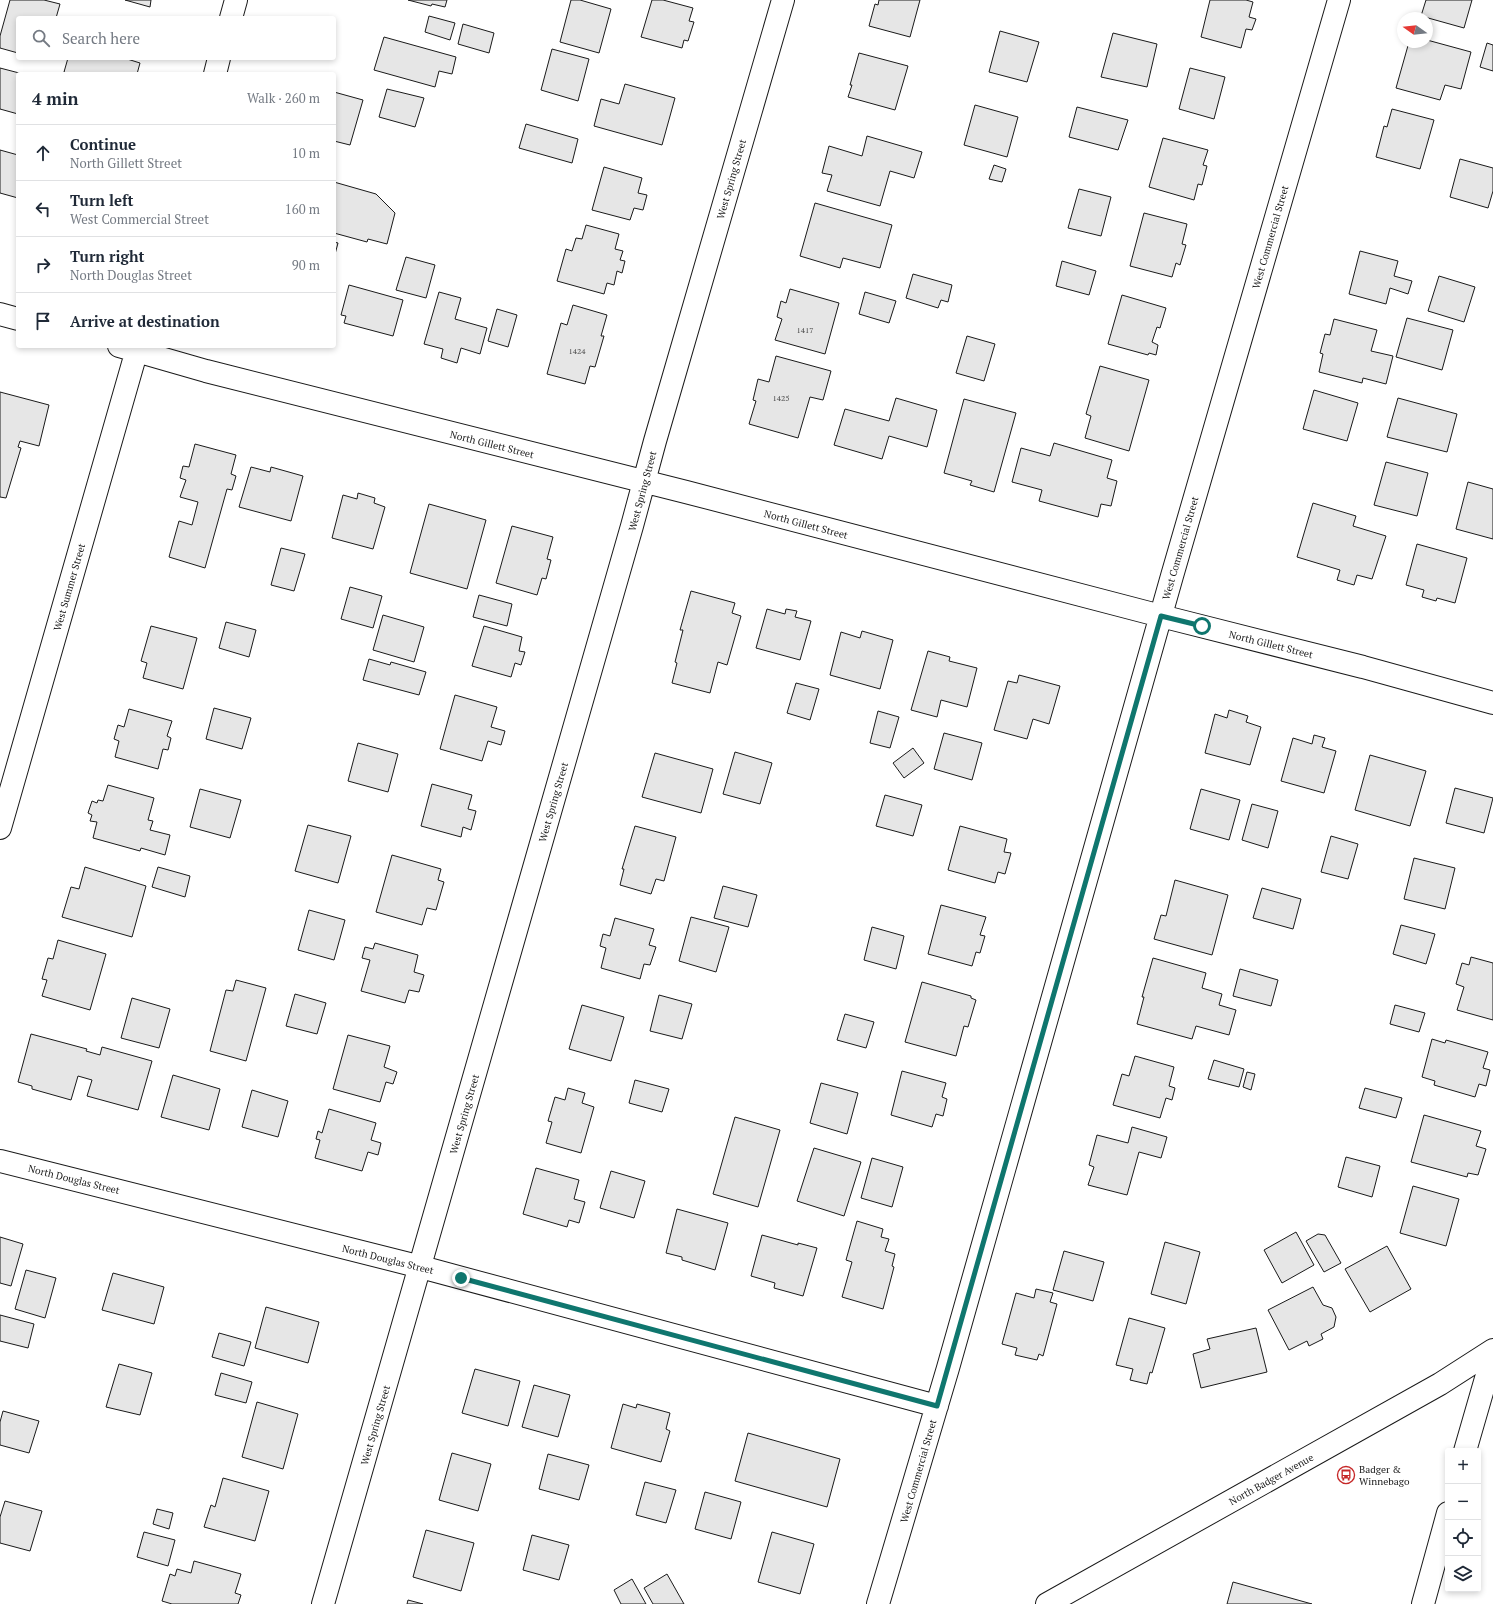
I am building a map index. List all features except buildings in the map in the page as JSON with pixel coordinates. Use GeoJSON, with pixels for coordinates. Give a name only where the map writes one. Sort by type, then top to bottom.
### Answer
{"type":"FeatureCollection","features":[{"type":"Feature","properties":{"kind":"street"},"geometry":{"type":"LineString","coordinates":[[232,16],[236,0]]}},
{"type":"Feature","properties":{"kind":"street","name":"West Spring Street"},"geometry":{"type":"LineString","coordinates":[[323,1604],[421,1267],[644,482],[783,0]]}},
{"type":"Feature","properties":{"kind":"street","name":"West Commercial Street"},"geometry":{"type":"LineString","coordinates":[[878,1604],[937,1406],[1161,616],[1339,0]]}},
{"type":"Feature","properties":{"kind":"street"},"geometry":{"type":"LineString","coordinates":[[216,72],[218,60]]}},
{"type":"Feature","properties":{"kind":"street"},"geometry":{"type":"LineString","coordinates":[[0,314],[16,318]]}},
{"type":"Feature","properties":{"kind":"street","name":"North Gillett Street"},"geometry":{"type":"LineString","coordinates":[[131,348],[222,375],[644,482],[1493,703]]}},
{"type":"Feature","properties":{"kind":"street","name":"West Summer Street"},"geometry":{"type":"LineString","coordinates":[[0,828],[131,348]]}},
{"type":"Feature","properties":{"kind":"street","name":"North Douglas Street"},"geometry":{"type":"LineString","coordinates":[[0,1160],[421,1267],[937,1406]]}},
{"type":"Feature","properties":{"kind":"street","name":"North Badger Avenue"},"geometry":{"type":"LineString","coordinates":[[1047,1604],[1440,1384],[1493,1350]]}},
{"type":"Feature","properties":{"kind":"street"},"geometry":{"type":"LineString","coordinates":[[1466,1448],[1493,1354]]}},
{"type":"Feature","properties":{"kind":"street"},"geometry":{"type":"LineString","coordinates":[[1423,1604],[1446,1520]]}},
{"type":"Feature","properties":{"kind":"place","name":"Badger & Winnebago"},"geometry":{"type":"Point","coordinates":[1346,1475]}},
{"type":"Feature","properties":{"kind":"route"},"geometry":{"type":"LineString","coordinates":[[461,1278],[937,1406],[1161,616],[1202,626]]}}]}
